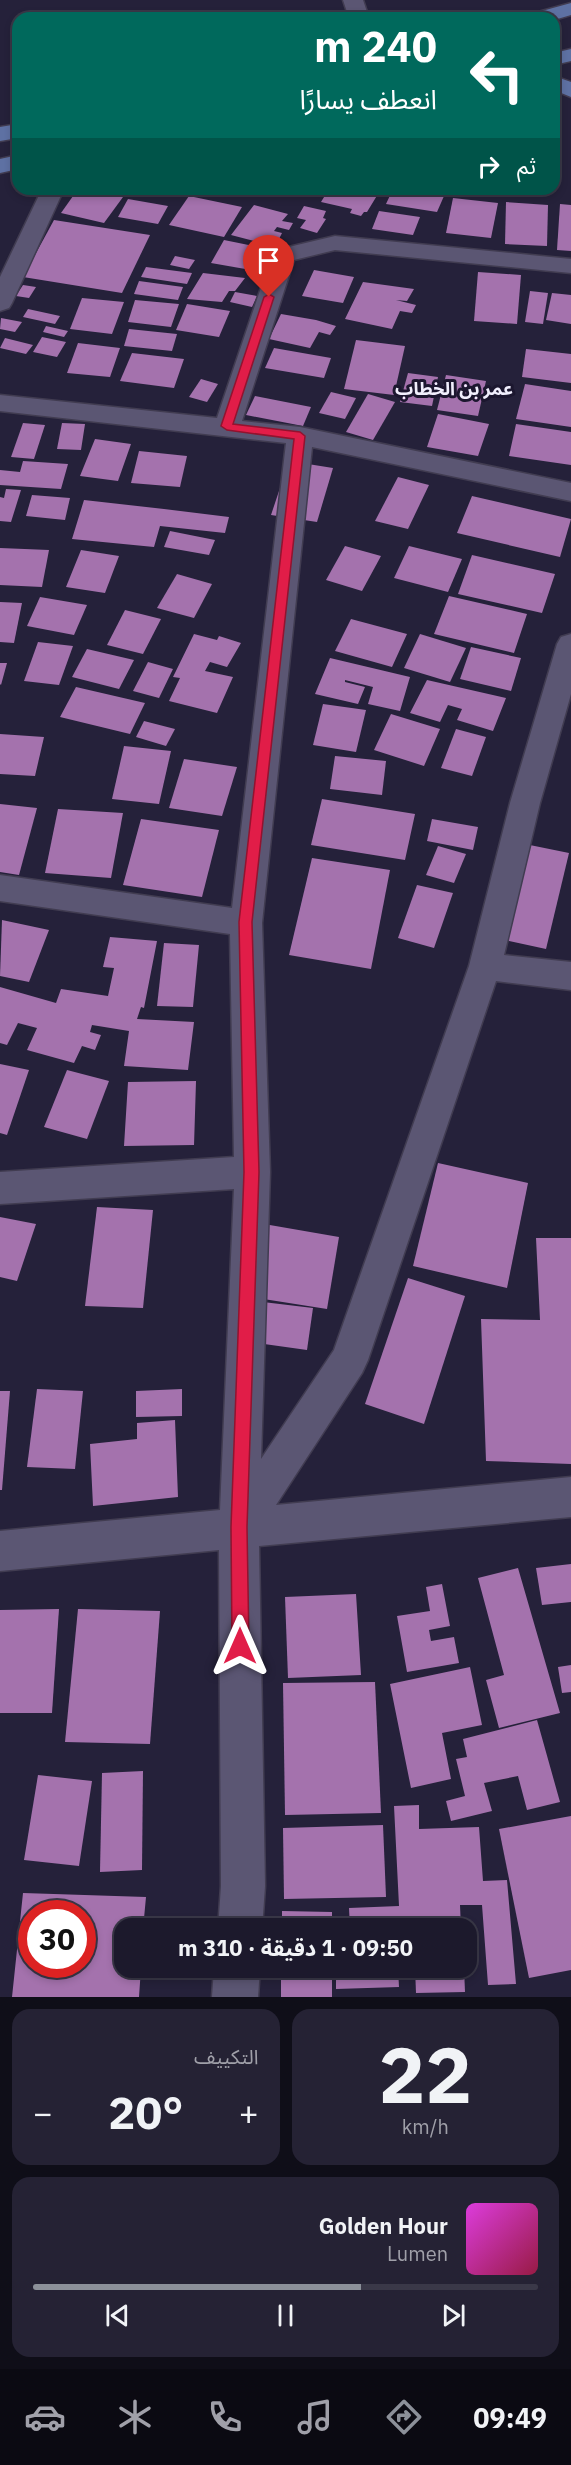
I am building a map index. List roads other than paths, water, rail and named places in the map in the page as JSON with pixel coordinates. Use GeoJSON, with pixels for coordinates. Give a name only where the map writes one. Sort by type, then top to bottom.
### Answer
{"type":"FeatureCollection","features":[{"type":"Feature","properties":{"kind":"street"},"geometry":{"type":"LineString","coordinates":[[0,303],[50,195]]}},
{"type":"Feature","properties":{"kind":"street"},"geometry":{"type":"LineString","coordinates":[[227,426],[284,255],[336,243],[571,266]]}},
{"type":"Feature","properties":{"kind":"street"},"geometry":{"type":"LineString","coordinates":[[0,403],[227,426],[300,436],[571,492]]}},
{"type":"Feature","properties":{"kind":"street"},"geometry":{"type":"LineString","coordinates":[[241,1918],[243,1886],[239,1527],[252,1172],[246,922],[300,436]]}},
{"type":"Feature","properties":{"kind":"street"},"geometry":{"type":"LineString","coordinates":[[239,1527],[349,1360],[485,966],[525,803],[571,644]]}},
{"type":"Feature","properties":{"kind":"street"},"geometry":{"type":"LineString","coordinates":[[0,888],[246,922]]}},
{"type":"Feature","properties":{"kind":"street"},"geometry":{"type":"LineString","coordinates":[[485,966],[571,976]]}},
{"type":"Feature","properties":{"kind":"street"},"geometry":{"type":"LineString","coordinates":[[0,1188],[252,1172]]}},
{"type":"Feature","properties":{"kind":"street"},"geometry":{"type":"LineString","coordinates":[[0,1551],[571,1497]]}},
{"type":"Feature","properties":{"kind":"street"},"geometry":{"type":"LineString","coordinates":[[235,1997],[236,1978]]}},
{"type":"Feature","properties":{"kind":"district","name":"عمر بن الخطاب"},"geometry":{"type":"Point","coordinates":[454,389]}}]}
